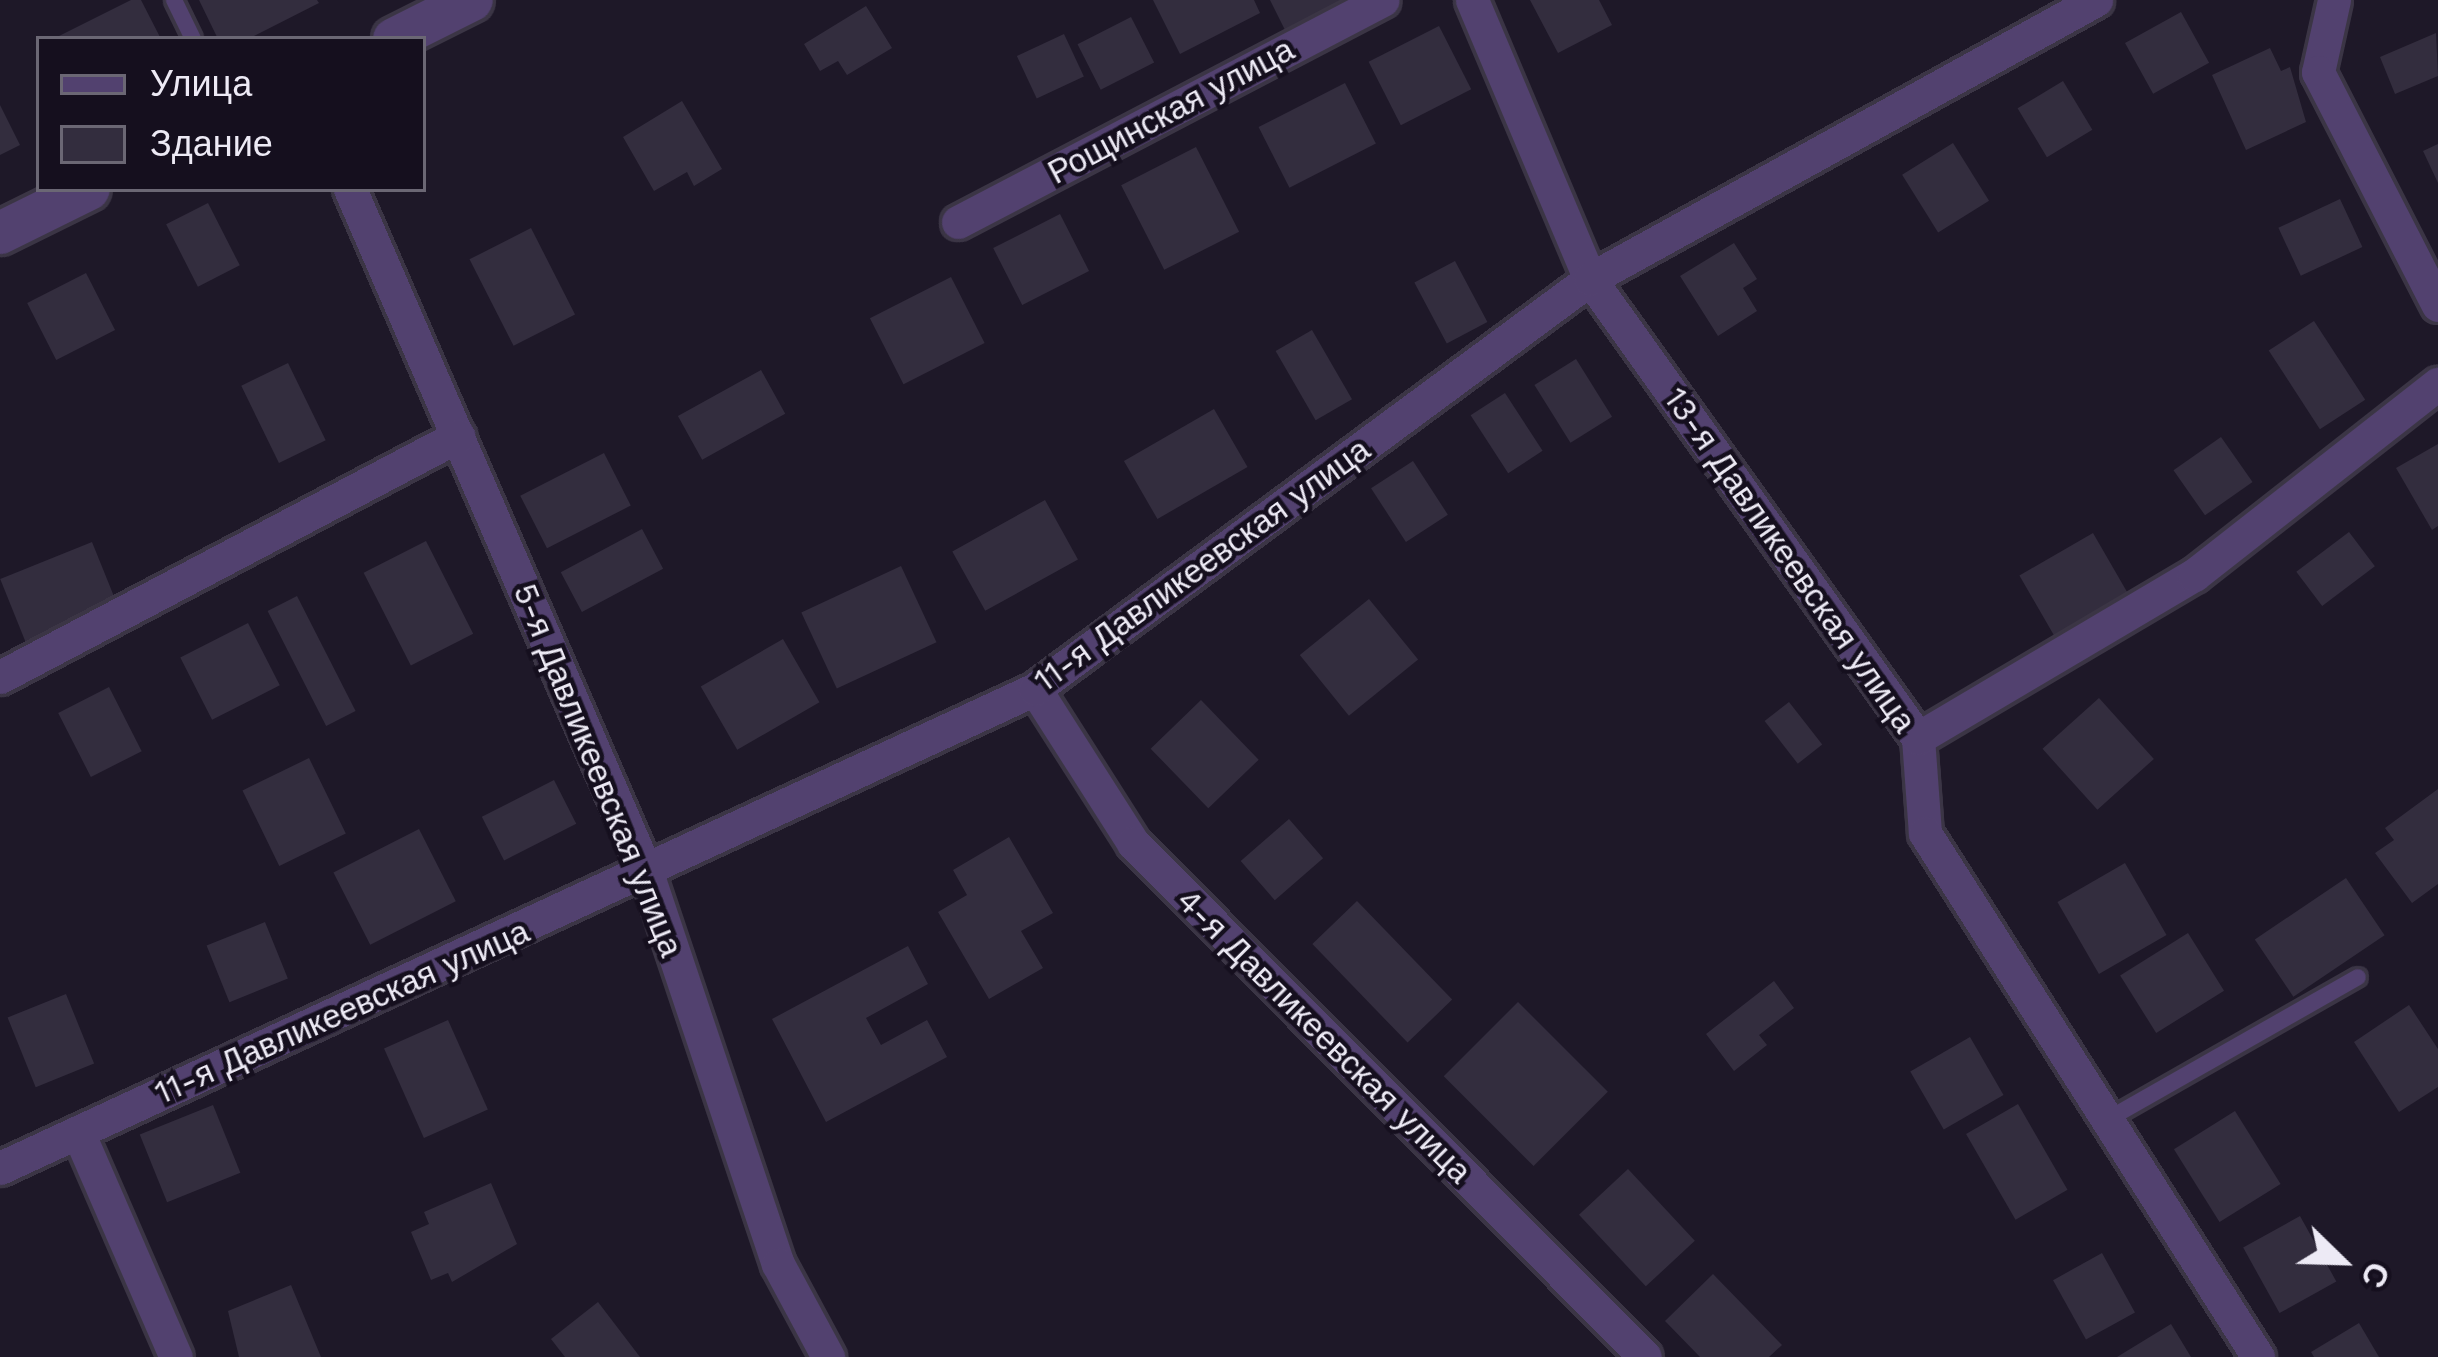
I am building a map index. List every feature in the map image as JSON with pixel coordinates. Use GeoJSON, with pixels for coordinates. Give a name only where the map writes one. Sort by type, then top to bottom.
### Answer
{"type":"FeatureCollection","features":[{"type":"Feature","properties":{"kind":"street"},"geometry":{"type":"LineString","coordinates":[[400,36],[472,0]]}},
{"type":"Feature","properties":{"kind":"street","name":"Рощинская улица"},"geometry":{"type":"LineString","coordinates":[[958,222],[1383,0]]}},
{"type":"Feature","properties":{"kind":"street","name":"13-я Давликеевская улица"},"geometry":{"type":"LineString","coordinates":[[1472,0],[1590,279],[1918,738],[1925,832],[2103,1122],[2258,1357]]}},
{"type":"Feature","properties":{"kind":"street","name":"11-я Давликеевская улица"},"geometry":{"type":"LineString","coordinates":[[0,1168],[647,873],[1035,689],[1590,279],[2096,0]]}},
{"type":"Feature","properties":{"kind":"street"},"geometry":{"type":"LineString","coordinates":[[2334,0],[2318,71],[2438,305]]}},
{"type":"Feature","properties":{"kind":"street"},"geometry":{"type":"LineString","coordinates":[[0,232],[83,192]]}},
{"type":"Feature","properties":{"kind":"street","name":"5-я Давликеевская улица"},"geometry":{"type":"LineString","coordinates":[[351,192],[647,873],[778,1264],[828,1357]]}},
{"type":"Feature","properties":{"kind":"street"},"geometry":{"type":"LineString","coordinates":[[1918,738],[2194,575],[2438,384]]}},
{"type":"Feature","properties":{"kind":"street"},"geometry":{"type":"LineString","coordinates":[[0,677],[458,436]]}},
{"type":"Feature","properties":{"kind":"street","name":"4-я Давликеевская улица"},"geometry":{"type":"LineString","coordinates":[[1035,689],[1133,843],[1645,1357]]}},
{"type":"Feature","properties":{"kind":"street"},"geometry":{"type":"LineString","coordinates":[[78,1132],[176,1357]]}},
{"type":"Feature","properties":{"kind":"lane"},"geometry":{"type":"LineString","coordinates":[[173,0],[191,36]]}},
{"type":"Feature","properties":{"kind":"lane"},"geometry":{"type":"LineString","coordinates":[[2103,1122],[2358,977]]}},
{"type":"Feature","properties":{"kind":"building"},"geometry":{"type":"Polygon","coordinates":[[[131,0],[141,0],[159,36],[59,36],[131,0]]]}},
{"type":"Feature","properties":{"kind":"building"},"geometry":{"type":"Polygon","coordinates":[[[199,0],[319,3],[254,36],[217,36],[199,0]]]}},
{"type":"Feature","properties":{"kind":"building"},"geometry":{"type":"Polygon","coordinates":[[[1153,0],[1254,0],[1260,13],[1180,54],[1153,0]]]}},
{"type":"Feature","properties":{"kind":"building"},"geometry":{"type":"Polygon","coordinates":[[[1270,0],[1343,0],[1285,30],[1270,0]]]}},
{"type":"Feature","properties":{"kind":"building"},"geometry":{"type":"Polygon","coordinates":[[[1530,0],[1599,0],[1612,25],[1558,53],[1530,0]]]}},
{"type":"Feature","properties":{"kind":"building"},"geometry":{"type":"Polygon","coordinates":[[[866,6],[892,48],[847,75],[838,61],[820,71],[804,44],[866,6]]]}},
{"type":"Feature","properties":{"kind":"building"},"geometry":{"type":"Polygon","coordinates":[[[2181,12],[2209,63],[2153,94],[2125,43],[2181,12]]]}},
{"type":"Feature","properties":{"kind":"building"},"geometry":{"type":"Polygon","coordinates":[[[1131,17],[1154,62],[1101,90],[1078,44],[1131,17]]]}},
{"type":"Feature","properties":{"kind":"building"},"geometry":{"type":"Polygon","coordinates":[[[1439,26],[1471,89],[1401,125],[1369,62],[1439,26]]]}},
{"type":"Feature","properties":{"kind":"building"},"geometry":{"type":"Polygon","coordinates":[[[2436,33],[2438,76],[2395,94],[2380,57],[2436,33]]]}},
{"type":"Feature","properties":{"kind":"building"},"geometry":{"type":"Polygon","coordinates":[[[1064,34],[1084,77],[1037,99],[1017,56],[1064,34]]]}},
{"type":"Feature","properties":{"kind":"building"},"geometry":{"type":"Polygon","coordinates":[[[2270,48],[2281,71],[2290,67],[2306,122],[2246,150],[2212,75],[2270,48]]]}},
{"type":"Feature","properties":{"kind":"building"},"geometry":{"type":"Polygon","coordinates":[[[2063,81],[2092,130],[2047,157],[2018,108],[2063,81]]]}},
{"type":"Feature","properties":{"kind":"building"},"geometry":{"type":"Polygon","coordinates":[[[1345,83],[1376,144],[1289,188],[1259,127],[1345,83]]]}},
{"type":"Feature","properties":{"kind":"building"},"geometry":{"type":"Polygon","coordinates":[[[682,101],[722,169],[694,186],[687,172],[654,191],[623,137],[682,101]]]}},
{"type":"Feature","properties":{"kind":"building"},"geometry":{"type":"Polygon","coordinates":[[[0,105],[20,145],[0,155],[0,105]]]}},
{"type":"Feature","properties":{"kind":"building"},"geometry":{"type":"Polygon","coordinates":[[[1953,143],[1989,201],[1938,232],[1902,175],[1953,143]]]}},
{"type":"Feature","properties":{"kind":"building"},"geometry":{"type":"Polygon","coordinates":[[[2438,144],[2438,183],[2423,151],[2438,144]]]}},
{"type":"Feature","properties":{"kind":"building"},"geometry":{"type":"Polygon","coordinates":[[[1196,147],[1239,232],[1164,270],[1121,185],[1196,147]]]}},
{"type":"Feature","properties":{"kind":"building"},"geometry":{"type":"Polygon","coordinates":[[[2340,199],[2362,247],[2301,276],[2278,228],[2340,199]]]}},
{"type":"Feature","properties":{"kind":"building"},"geometry":{"type":"Polygon","coordinates":[[[208,203],[240,265],[198,287],[166,224],[208,203]]]}},
{"type":"Feature","properties":{"kind":"building"},"geometry":{"type":"Polygon","coordinates":[[[1060,214],[1089,271],[1022,305],[993,248],[1060,214]]]}},
{"type":"Feature","properties":{"kind":"building"},"geometry":{"type":"Polygon","coordinates":[[[531,228],[575,314],[514,346],[470,259],[531,228]]]}},
{"type":"Feature","properties":{"kind":"building"},"geometry":{"type":"Polygon","coordinates":[[[1734,243],[1757,279],[1743,288],[1757,311],[1718,336],[1680,276],[1734,243]]]}},
{"type":"Feature","properties":{"kind":"building"},"geometry":{"type":"Polygon","coordinates":[[[1455,261],[1487,322],[1447,344],[1414,283],[1455,261]]]}},
{"type":"Feature","properties":{"kind":"building"},"geometry":{"type":"Polygon","coordinates":[[[86,273],[115,330],[56,360],[27,303],[86,273]]]}},
{"type":"Feature","properties":{"kind":"building"},"geometry":{"type":"Polygon","coordinates":[[[951,277],[985,343],[904,384],[870,318],[951,277]]]}},
{"type":"Feature","properties":{"kind":"building"},"geometry":{"type":"Polygon","coordinates":[[[2314,321],[2365,400],[2320,429],[2269,350],[2314,321]]]}},
{"type":"Feature","properties":{"kind":"building"},"geometry":{"type":"Polygon","coordinates":[[[1312,330],[1352,399],[1316,420],[1276,351],[1312,330]]]}},
{"type":"Feature","properties":{"kind":"building"},"geometry":{"type":"Polygon","coordinates":[[[1576,359],[1612,417],[1570,443],[1534,385],[1576,359]]]}},
{"type":"Feature","properties":{"kind":"building"},"geometry":{"type":"Polygon","coordinates":[[[288,363],[326,440],[279,463],[241,386],[288,363]]]}},
{"type":"Feature","properties":{"kind":"building"},"geometry":{"type":"Polygon","coordinates":[[[761,370],[785,414],[702,460],[678,416],[761,370]]]}},
{"type":"Feature","properties":{"kind":"building"},"geometry":{"type":"Polygon","coordinates":[[[1505,393],[1543,451],[1508,473],[1471,415],[1505,393]]]}},
{"type":"Feature","properties":{"kind":"building"},"geometry":{"type":"Polygon","coordinates":[[[1214,409],[1248,467],[1157,519],[1124,461],[1214,409]]]}},
{"type":"Feature","properties":{"kind":"building"},"geometry":{"type":"Polygon","coordinates":[[[2221,437],[2253,482],[2205,515],[2173,470],[2221,437]]]}},
{"type":"Feature","properties":{"kind":"building"},"geometry":{"type":"Polygon","coordinates":[[[2438,444],[2438,526],[2432,530],[2396,468],[2438,444]]]}},
{"type":"Feature","properties":{"kind":"building"},"geometry":{"type":"Polygon","coordinates":[[[604,453],[631,506],[547,548],[520,496],[604,453]]]}},
{"type":"Feature","properties":{"kind":"building"},"geometry":{"type":"Polygon","coordinates":[[[1413,461],[1448,515],[1406,542],[1371,488],[1413,461]]]}},
{"type":"Feature","properties":{"kind":"building"},"geometry":{"type":"Polygon","coordinates":[[[1045,500],[1078,559],[985,611],[952,551],[1045,500]]]}},
{"type":"Feature","properties":{"kind":"building"},"geometry":{"type":"Polygon","coordinates":[[[642,529],[663,569],[582,612],[561,572],[642,529]]]}},
{"type":"Feature","properties":{"kind":"building"},"geometry":{"type":"Polygon","coordinates":[[[2349,532],[2375,566],[2322,606],[2296,572],[2349,532]]]}},
{"type":"Feature","properties":{"kind":"building"},"geometry":{"type":"Polygon","coordinates":[[[2093,533],[2132,601],[2058,643],[2019,576],[2093,533]]]}},
{"type":"Feature","properties":{"kind":"building"},"geometry":{"type":"Polygon","coordinates":[[[426,541],[473,634],[411,665],[364,573],[426,541]]]}},
{"type":"Feature","properties":{"kind":"building"},"geometry":{"type":"Polygon","coordinates":[[[92,542],[117,605],[26,642],[0,579],[92,542]]]}},
{"type":"Feature","properties":{"kind":"building"},"geometry":{"type":"Polygon","coordinates":[[[901,566],[936,642],[837,689],[801,612],[901,566]]]}},
{"type":"Feature","properties":{"kind":"building"},"geometry":{"type":"Polygon","coordinates":[[[297,596],[356,711],[326,726],[268,611],[297,596]]]}},
{"type":"Feature","properties":{"kind":"building"},"geometry":{"type":"Polygon","coordinates":[[[1369,599],[1418,660],[1349,716],[1300,655],[1369,599]]]}},
{"type":"Feature","properties":{"kind":"building"},"geometry":{"type":"Polygon","coordinates":[[[248,623],[280,685],[212,720],[180,658],[248,623]]]}},
{"type":"Feature","properties":{"kind":"building"},"geometry":{"type":"Polygon","coordinates":[[[783,639],[820,702],[737,750],[701,686],[783,639]]]}},
{"type":"Feature","properties":{"kind":"building"},"geometry":{"type":"Polygon","coordinates":[[[109,687],[142,751],[91,777],[58,713],[109,687]]]}},
{"type":"Feature","properties":{"kind":"building"},"geometry":{"type":"Polygon","coordinates":[[[2099,698],[2154,759],[2097,810],[2043,749],[2099,698]]]}},
{"type":"Feature","properties":{"kind":"building"},"geometry":{"type":"Polygon","coordinates":[[[1201,700],[1259,760],[1208,808],[1151,749],[1201,700]]]}},
{"type":"Feature","properties":{"kind":"building"},"geometry":{"type":"Polygon","coordinates":[[[1789,702],[1822,745],[1798,764],[1765,721],[1789,702]]]}},
{"type":"Feature","properties":{"kind":"building"},"geometry":{"type":"Polygon","coordinates":[[[309,758],[346,833],[279,866],[242,790],[309,758]]]}},
{"type":"Feature","properties":{"kind":"building"},"geometry":{"type":"Polygon","coordinates":[[[554,780],[576,824],[504,860],[482,817],[554,780]]]}},
{"type":"Feature","properties":{"kind":"building"},"geometry":{"type":"Polygon","coordinates":[[[2438,789],[2438,884],[2412,903],[2375,853],[2394,840],[2385,828],[2438,789]]]}},
{"type":"Feature","properties":{"kind":"building"},"geometry":{"type":"Polygon","coordinates":[[[1289,819],[1323,858],[1275,900],[1241,861],[1289,819]]]}},
{"type":"Feature","properties":{"kind":"building"},"geometry":{"type":"Polygon","coordinates":[[[419,829],[456,901],[370,945],[333,873],[419,829]]]}},
{"type":"Feature","properties":{"kind":"building"},"geometry":{"type":"Polygon","coordinates":[[[1009,837],[1053,913],[1021,931],[1043,968],[989,999],[938,912],[967,895],[953,870],[1009,837]]]}},
{"type":"Feature","properties":{"kind":"building"},"geometry":{"type":"Polygon","coordinates":[[[2125,863],[2166,935],[2099,974],[2057,902],[2125,863]]]}},
{"type":"Feature","properties":{"kind":"building"},"geometry":{"type":"Polygon","coordinates":[[[2346,878],[2385,935],[2293,997],[2255,940],[2346,878]]]}},
{"type":"Feature","properties":{"kind":"building"},"geometry":{"type":"Polygon","coordinates":[[[1357,901],[1452,1000],[1408,1043],[1312,944],[1357,901]]]}},
{"type":"Feature","properties":{"kind":"building"},"geometry":{"type":"Polygon","coordinates":[[[265,922],[288,979],[229,1002],[207,946],[265,922]]]}},
{"type":"Feature","properties":{"kind":"building"},"geometry":{"type":"Polygon","coordinates":[[[2188,933],[2224,991],[2156,1033],[2120,975],[2188,933]]]}},
{"type":"Feature","properties":{"kind":"building"},"geometry":{"type":"Polygon","coordinates":[[[908,946],[928,984],[866,1018],[881,1045],[927,1020],[947,1057],[826,1122],[772,1019],[908,946]]]}},
{"type":"Feature","properties":{"kind":"building"},"geometry":{"type":"Polygon","coordinates":[[[1774,981],[1794,1008],[1759,1035],[1767,1045],[1734,1071],[1706,1034],[1774,981]]]}},
{"type":"Feature","properties":{"kind":"building"},"geometry":{"type":"Polygon","coordinates":[[[66,994],[94,1064],[36,1087],[8,1018],[66,994]]]}},
{"type":"Feature","properties":{"kind":"building"},"geometry":{"type":"Polygon","coordinates":[[[1518,1002],[1608,1092],[1534,1166],[1444,1076],[1518,1002]]]}},
{"type":"Feature","properties":{"kind":"building"},"geometry":{"type":"Polygon","coordinates":[[[2409,1005],[2438,1049],[2438,1087],[2399,1112],[2354,1042],[2409,1005]]]}},
{"type":"Feature","properties":{"kind":"building"},"geometry":{"type":"Polygon","coordinates":[[[448,1020],[488,1110],[424,1138],[384,1048],[448,1020]]]}},
{"type":"Feature","properties":{"kind":"building"},"geometry":{"type":"Polygon","coordinates":[[[1970,1037],[2004,1095],[1944,1130],[1910,1072],[1970,1037]]]}},
{"type":"Feature","properties":{"kind":"building"},"geometry":{"type":"Polygon","coordinates":[[[2018,1104],[2068,1190],[2016,1220],[1966,1134],[2018,1104]]]}},
{"type":"Feature","properties":{"kind":"building"},"geometry":{"type":"Polygon","coordinates":[[[213,1105],[240,1173],[167,1202],[140,1135],[213,1105]]]}},
{"type":"Feature","properties":{"kind":"building"},"geometry":{"type":"Polygon","coordinates":[[[2235,1111],[2281,1184],[2220,1222],[2174,1149],[2235,1111]]]}},
{"type":"Feature","properties":{"kind":"building"},"geometry":{"type":"Polygon","coordinates":[[[1628,1169],[1695,1241],[1646,1286],[1579,1215],[1628,1169]]]}},
{"type":"Feature","properties":{"kind":"building"},"geometry":{"type":"Polygon","coordinates":[[[491,1183],[517,1244],[452,1282],[448,1273],[431,1280],[411,1232],[429,1224],[424,1212],[491,1183]]]}},
{"type":"Feature","properties":{"kind":"building"},"geometry":{"type":"Polygon","coordinates":[[[2300,1216],[2336,1282],[2280,1313],[2243,1248],[2300,1216]]]}},
{"type":"Feature","properties":{"kind":"building"},"geometry":{"type":"Polygon","coordinates":[[[2102,1253],[2135,1312],[2086,1340],[2053,1280],[2102,1253]]]}},
{"type":"Feature","properties":{"kind":"building"},"geometry":{"type":"Polygon","coordinates":[[[1713,1274],[1782,1345],[1769,1357],[1700,1357],[1665,1321],[1713,1274]]]}},
{"type":"Feature","properties":{"kind":"building"},"geometry":{"type":"Polygon","coordinates":[[[291,1285],[321,1357],[239,1357],[228,1311],[291,1285]]]}},
{"type":"Feature","properties":{"kind":"building"},"geometry":{"type":"Polygon","coordinates":[[[598,1302],[640,1357],[565,1357],[551,1339],[598,1302]]]}},
{"type":"Feature","properties":{"kind":"building"},"geometry":{"type":"Polygon","coordinates":[[[2359,1323],[2379,1357],[2314,1357],[2311,1352],[2359,1323]]]}},
{"type":"Feature","properties":{"kind":"building"},"geometry":{"type":"Polygon","coordinates":[[[2171,1324],[2191,1357],[2117,1357],[2171,1324]]]}}]}
